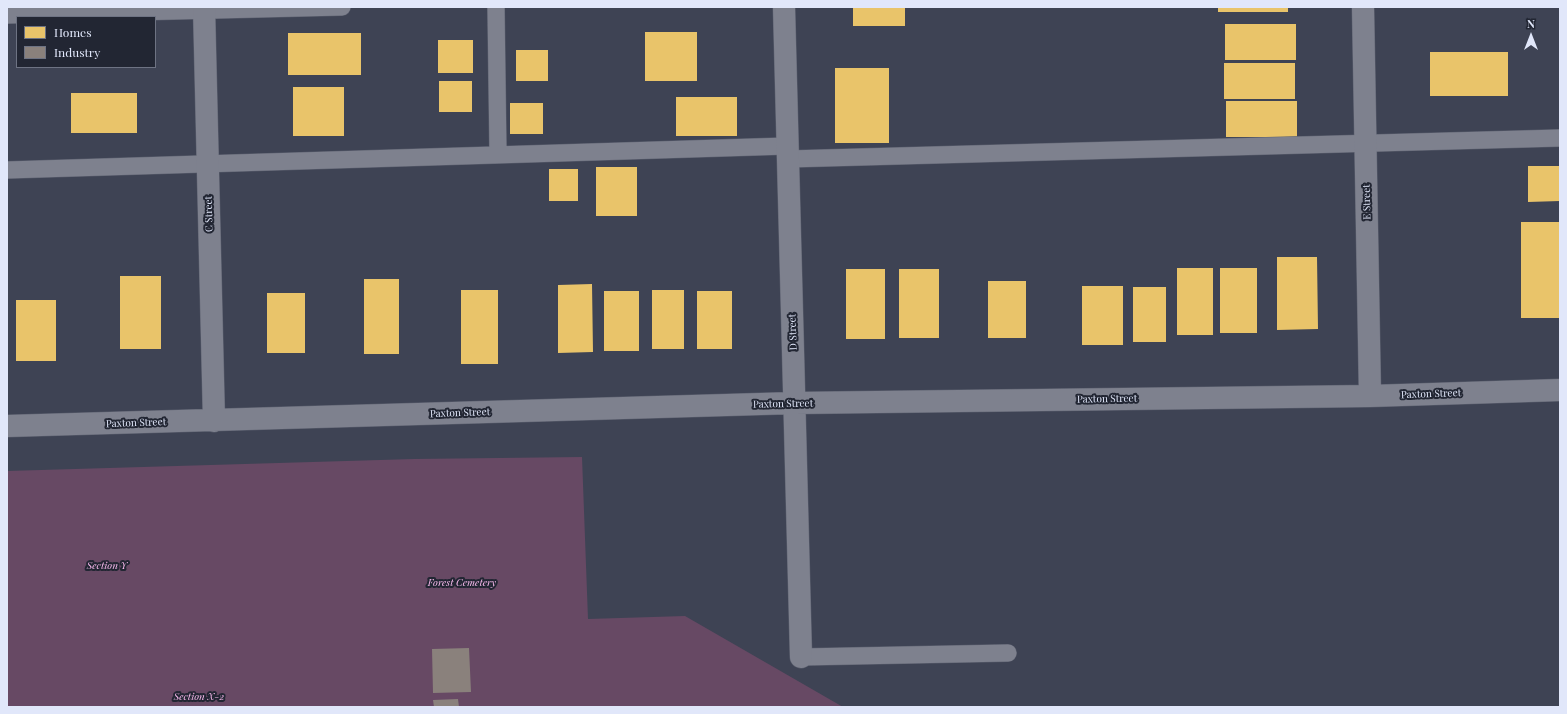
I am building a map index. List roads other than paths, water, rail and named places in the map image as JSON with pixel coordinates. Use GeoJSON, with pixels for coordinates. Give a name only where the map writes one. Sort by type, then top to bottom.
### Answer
{"type":"FeatureCollection","features":[{"type":"Feature","properties":{"kind":"street","name":"D Street"},"geometry":{"type":"LineString","coordinates":[[784,7],[801,657]]}},
{"type":"Feature","properties":{"kind":"street","name":"E Street"},"geometry":{"type":"LineString","coordinates":[[1364,7],[1370,396]]}},
{"type":"Feature","properties":{"kind":"street","name":"C Street"},"geometry":{"type":"LineString","coordinates":[[204,9],[214,420]]}},
{"type":"Feature","properties":{"kind":"street","name":"Paxton Street"},"geometry":{"type":"LineString","coordinates":[[7,426],[795,403],[1370,396],[1560,390]]}},
{"type":"Feature","properties":{"kind":"lane"},"geometry":{"type":"LineString","coordinates":[[7,15],[204,9],[342,7]]}},
{"type":"Feature","properties":{"kind":"lane"},"geometry":{"type":"LineString","coordinates":[[496,7],[498,154]]}},
{"type":"Feature","properties":{"kind":"lane"},"geometry":{"type":"LineString","coordinates":[[7,170],[498,154],[788,153],[1366,143],[1560,138]]}},
{"type":"Feature","properties":{"kind":"lane"},"geometry":{"type":"LineString","coordinates":[[801,657],[1008,653]]}},
{"type":"Feature","properties":{"kind":"park label","name":"Section Y"},"geometry":{"type":"Point","coordinates":[107,566]}},
{"type":"Feature","properties":{"kind":"park label","name":"Forest Cemetery"},"geometry":{"type":"Point","coordinates":[462,583]}},
{"type":"Feature","properties":{"kind":"park label","name":"Section X-2"},"geometry":{"type":"Point","coordinates":[199,697]}}]}
